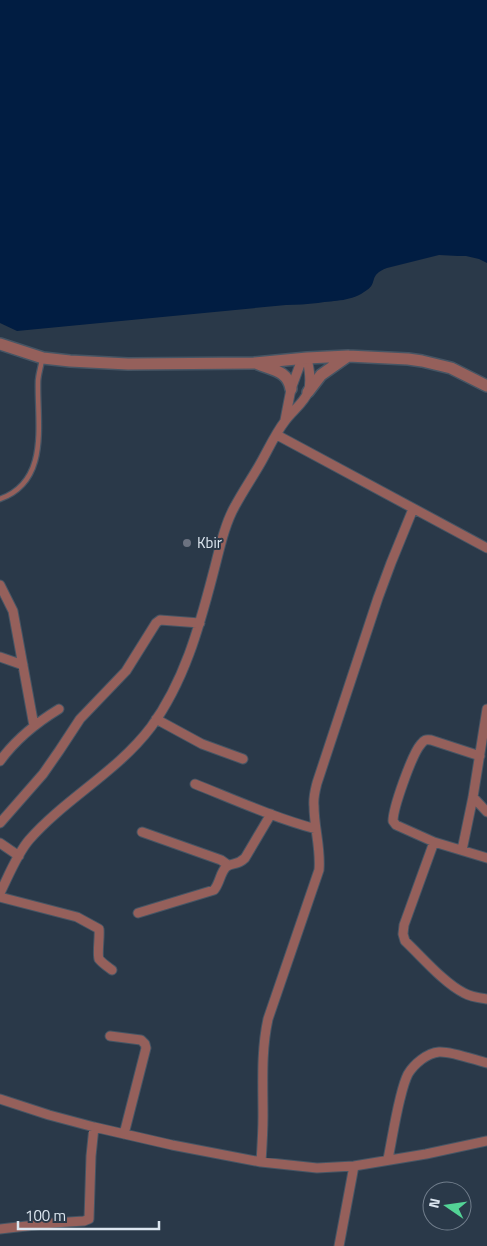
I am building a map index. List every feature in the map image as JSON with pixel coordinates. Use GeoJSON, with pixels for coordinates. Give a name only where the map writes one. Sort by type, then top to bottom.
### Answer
{"type":"FeatureCollection","features":[{"type":"Feature","properties":{"kind":"street"},"geometry":{"type":"LineString","coordinates":[[0,344],[42,358],[70,362],[128,364],[254,363],[348,356],[408,359],[452,368],[487,386]]}},
{"type":"Feature","properties":{"kind":"street"},"geometry":{"type":"LineString","coordinates":[[0,893],[28,842],[45,824],[136,745],[165,706],[192,648],[234,507],[285,420],[300,404],[321,375],[348,356]]}},
{"type":"Feature","properties":{"kind":"street"},"geometry":{"type":"LineString","coordinates":[[285,420],[291,389],[305,358]]}},
{"type":"Feature","properties":{"kind":"street"},"geometry":{"type":"LineString","coordinates":[[305,358],[310,377],[308,392]]}},
{"type":"Feature","properties":{"kind":"street"},"geometry":{"type":"LineString","coordinates":[[254,363],[284,374],[290,383],[291,389]]}},
{"type":"Feature","properties":{"kind":"street"},"geometry":{"type":"LineString","coordinates":[[277,434],[487,548]]}},
{"type":"Feature","properties":{"kind":"street"},"geometry":{"type":"LineString","coordinates":[[261,1162],[263,1054],[268,1019],[318,870],[320,858],[314,807],[316,783],[378,598],[414,509]]}},
{"type":"Feature","properties":{"kind":"street"},"geometry":{"type":"LineString","coordinates":[[0,585],[13,611],[34,726]]}},
{"type":"Feature","properties":{"kind":"street"},"geometry":{"type":"LineString","coordinates":[[0,823],[43,774],[80,719],[126,671],[156,623],[160,620],[200,623]]}},
{"type":"Feature","properties":{"kind":"street"},"geometry":{"type":"LineString","coordinates":[[0,657],[23,665]]}},
{"type":"Feature","properties":{"kind":"street"},"geometry":{"type":"LineString","coordinates":[[0,761],[16,742],[34,726],[59,709]]}},
{"type":"Feature","properties":{"kind":"street"},"geometry":{"type":"LineString","coordinates":[[462,850],[473,797],[487,709]]}},
{"type":"Feature","properties":{"kind":"street"},"geometry":{"type":"LineString","coordinates":[[156,719],[202,744],[244,758]]}},
{"type":"Feature","properties":{"kind":"street"},"geometry":{"type":"LineString","coordinates":[[480,756],[427,739],[416,750],[400,792],[393,821],[396,825],[434,842],[487,858]]}},
{"type":"Feature","properties":{"kind":"street"},"geometry":{"type":"LineString","coordinates":[[195,784],[271,814],[316,829]]}},
{"type":"Feature","properties":{"kind":"street"},"geometry":{"type":"LineString","coordinates":[[473,797],[487,812]]}},
{"type":"Feature","properties":{"kind":"street"},"geometry":{"type":"LineString","coordinates":[[142,832],[228,864],[240,863],[245,858],[271,814]]}},
{"type":"Feature","properties":{"kind":"street"},"geometry":{"type":"LineString","coordinates":[[434,842],[404,925],[403,934],[405,941],[444,979],[456,988],[465,994],[487,999]]}},
{"type":"Feature","properties":{"kind":"street"},"geometry":{"type":"LineString","coordinates":[[0,843],[19,856]]}},
{"type":"Feature","properties":{"kind":"street"},"geometry":{"type":"LineString","coordinates":[[138,913],[214,890],[223,870],[228,864]]}},
{"type":"Feature","properties":{"kind":"street"},"geometry":{"type":"LineString","coordinates":[[0,897],[77,917],[99,929],[98,955],[100,960],[112,970]]}},
{"type":"Feature","properties":{"kind":"street"},"geometry":{"type":"LineString","coordinates":[[110,1036],[141,1040],[146,1048],[124,1134]]}},
{"type":"Feature","properties":{"kind":"street"},"geometry":{"type":"LineString","coordinates":[[388,1159],[404,1082],[418,1062],[438,1052],[487,1063]]}},
{"type":"Feature","properties":{"kind":"street"},"geometry":{"type":"LineString","coordinates":[[0,1099],[94,1128],[172,1146],[261,1162],[318,1168],[354,1166],[426,1154],[487,1141]]}},
{"type":"Feature","properties":{"kind":"street"},"geometry":{"type":"LineString","coordinates":[[0,1229],[89,1219],[94,1128]]}},
{"type":"Feature","properties":{"kind":"street"},"geometry":{"type":"LineString","coordinates":[[340,1246],[354,1166]]}},
{"type":"Feature","properties":{"kind":"lane"},"geometry":{"type":"LineString","coordinates":[[0,499],[8,496],[24,484],[32,471],[36,456],[40,417],[38,380],[42,358]]}},
{"type":"Feature","properties":{"kind":"water"},"geometry":{"type":"Polygon","coordinates":[[[0,0],[487,0],[487,263],[466,256],[439,255],[387,268],[377,273],[372,285],[361,294],[337,301],[17,331],[0,323],[0,0]]]}},
{"type":"Feature","properties":{"kind":"place","name":"Kbir"},"geometry":{"type":"Point","coordinates":[187,543]}}]}
